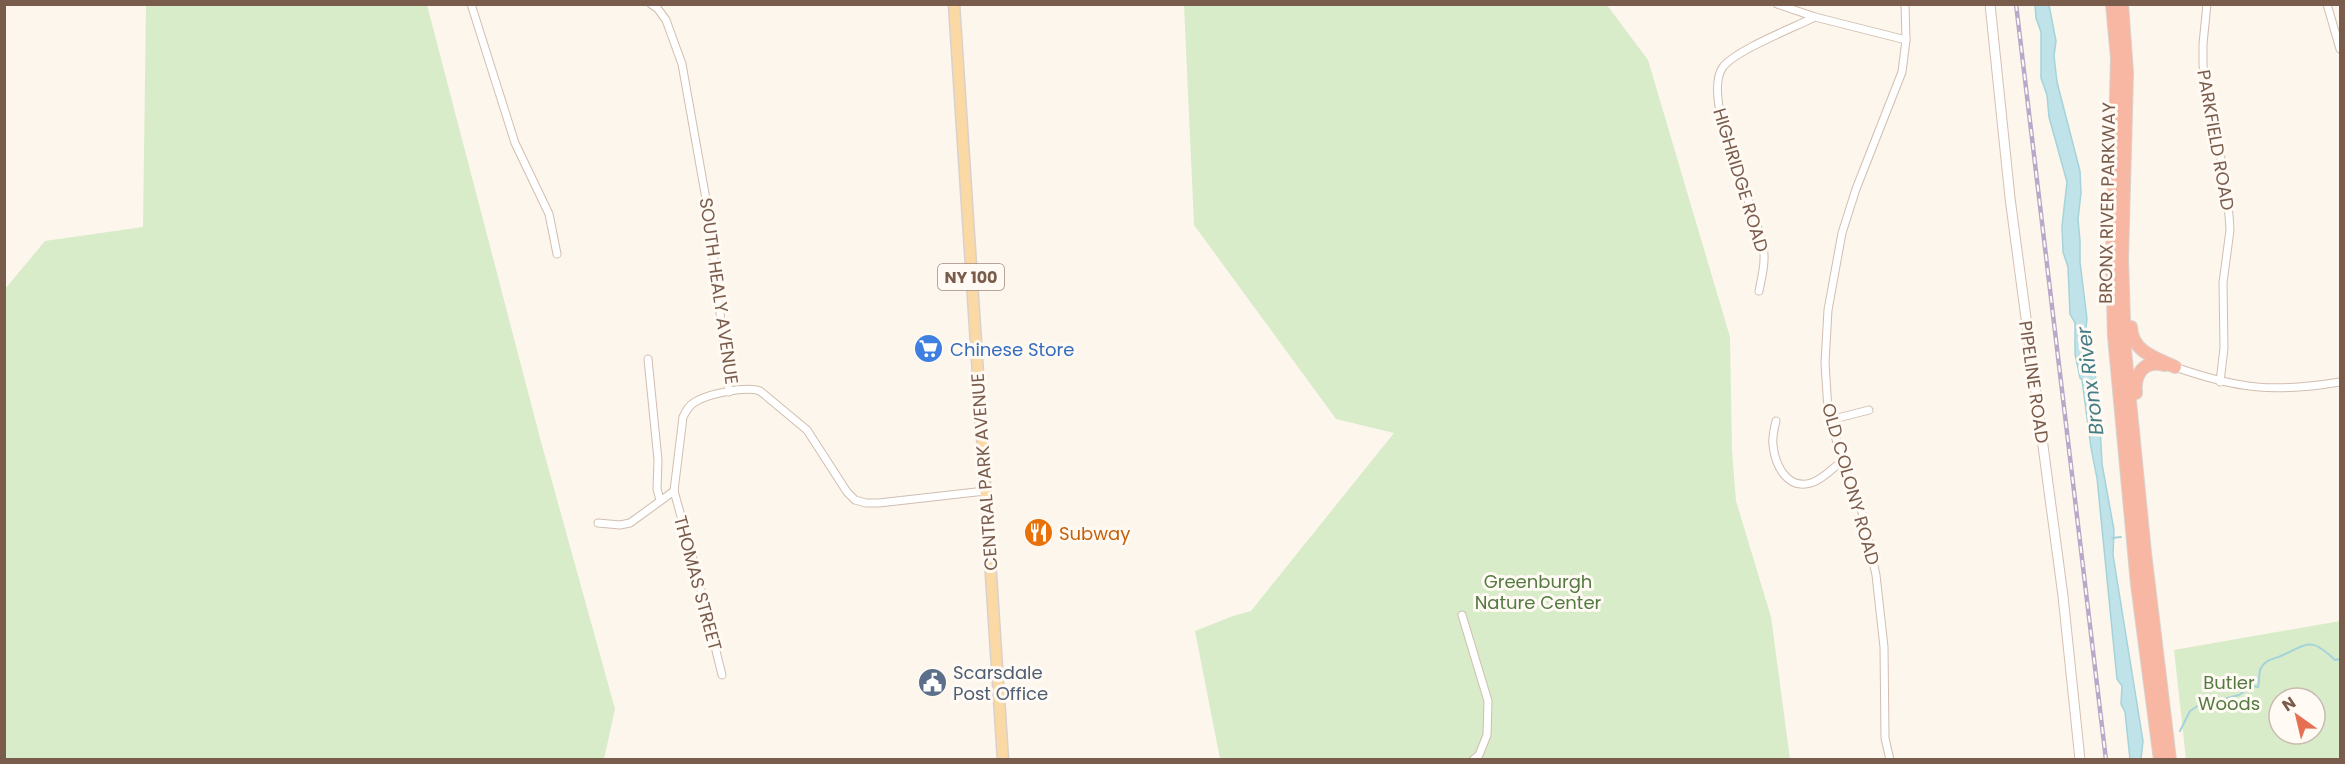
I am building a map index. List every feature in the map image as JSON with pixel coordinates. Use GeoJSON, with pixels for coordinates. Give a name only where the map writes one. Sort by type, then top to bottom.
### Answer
{"type":"FeatureCollection","features":[{"type":"Feature","properties":{"kind":"highway","name":"BRONX RIVER PARKWAY"},"geometry":{"type":"LineString","coordinates":[[2112,4],[2117,72],[2112,258],[2115,352],[2137,584],[2160,759]]}},
{"type":"Feature","properties":{"kind":"highway","name":"BRONX RIVER PARKWAY"},"geometry":{"type":"LineString","coordinates":[[2122,4],[2127,73],[2124,320],[2146,563],[2170,759]]}},
{"type":"Feature","properties":{"kind":"highway"},"geometry":{"type":"LineString","coordinates":[[2124,196],[2132,338],[2142,351],[2175,367]]}},
{"type":"Feature","properties":{"kind":"highway"},"geometry":{"type":"LineString","coordinates":[[2135,457],[2138,417],[2135,384],[2138,373],[2145,366],[2153,363],[2175,367]]}},
{"type":"Feature","properties":{"kind":"main road","name":"CENTRAL PARK AVENUE"},"geometry":{"type":"LineString","coordinates":[[954,4],[1003,759]]}},
{"type":"Feature","properties":{"kind":"street"},"geometry":{"type":"LineString","coordinates":[[471,4],[515,143],[549,214],[556,254]]}},
{"type":"Feature","properties":{"kind":"street","name":"SOUTH HEALY AVENUE"},"geometry":{"type":"LineString","coordinates":[[651,4],[666,20],[682,64],[709,216],[729,392],[751,389],[760,391],[803,425],[815,439],[847,492],[860,502],[887,502],[985,491]]}},
{"type":"Feature","properties":{"kind":"street"},"geometry":{"type":"LineString","coordinates":[[1777,4],[1815,17],[1906,40]]}},
{"type":"Feature","properties":{"kind":"street","name":"OLD COLONY ROAD"},"geometry":{"type":"LineString","coordinates":[[1888,758],[1884,730],[1884,647],[1876,575],[1862,512],[1842,462],[1830,420],[1825,382],[1828,310],[1837,255],[1856,189],[1902,72],[1906,40],[1905,4]]}},
{"type":"Feature","properties":{"kind":"street","name":"PIPELINE ROAD"},"geometry":{"type":"LineString","coordinates":[[1990,4],[2010,198],[2065,608],[2080,759]]}},
{"type":"Feature","properties":{"kind":"street","name":"PARKFIELD ROAD"},"geometry":{"type":"LineString","coordinates":[[2207,4],[2203,66],[2226,181],[2230,230],[2223,283],[2224,348],[2220,382]]}},
{"type":"Feature","properties":{"kind":"street"},"geometry":{"type":"LineString","coordinates":[[2327,4],[2340,49]]}},
{"type":"Feature","properties":{"kind":"street","name":"HIGHRIDGE ROAD"},"geometry":{"type":"LineString","coordinates":[[1759,291],[1764,266],[1763,247],[1725,131],[1717,102],[1716,85],[1723,68],[1734,58],[1815,17]]}},
{"type":"Feature","properties":{"kind":"street"},"geometry":{"type":"LineString","coordinates":[[648,358],[658,460],[657,489],[660,500]]}},
{"type":"Feature","properties":{"kind":"street"},"geometry":{"type":"LineString","coordinates":[[2175,367],[2220,382],[2274,390],[2300,389],[2340,382]]}},
{"type":"Feature","properties":{"kind":"street","name":"THOMAS STREET"},"geometry":{"type":"LineString","coordinates":[[722,675],[674,491],[685,412],[696,401],[729,392]]}},
{"type":"Feature","properties":{"kind":"street"},"geometry":{"type":"LineString","coordinates":[[1830,420],[1869,410]]}},
{"type":"Feature","properties":{"kind":"street"},"geometry":{"type":"LineString","coordinates":[[1776,422],[1773,445],[1781,471],[1788,480],[1799,484],[1811,483],[1842,462]]}},
{"type":"Feature","properties":{"kind":"street","name":"THOMAS STREET"},"geometry":{"type":"LineString","coordinates":[[598,523],[620,525],[630,523],[674,491]]}},
{"type":"Feature","properties":{"kind":"street"},"geometry":{"type":"LineString","coordinates":[[1462,615],[1488,701],[1487,735],[1479,755],[1473,759]]}},
{"type":"Feature","properties":{"kind":"green space"},"geometry":{"type":"Polygon","coordinates":[[[146,5],[427,5],[540,438],[615,709],[604,759],[5,759],[5,289],[45,241],[143,227],[146,5]]]}},
{"type":"Feature","properties":{"kind":"green space","name":"Greenburgh Nature Center"},"geometry":{"type":"Polygon","coordinates":[[[1184,5],[1607,5],[1648,60],[1730,337],[1732,451],[1736,501],[1771,617],[1790,759],[1220,759],[1195,631],[1251,611],[1394,433],[1336,419],[1194,225],[1184,5]]]}},
{"type":"Feature","properties":{"kind":"green space","name":"Butler Woods"},"geometry":{"type":"Polygon","coordinates":[[[2340,621],[2340,759],[2186,759],[2174,650],[2340,621]]]}},
{"type":"Feature","properties":{"kind":"water","name":"Bronx River"},"geometry":{"type":"Polygon","coordinates":[[[2035,5],[2049,5],[2056,41],[2054,56],[2057,82],[2080,171],[2081,193],[2078,219],[2086,328],[2098,389],[2102,464],[2114,530],[2113,555],[2143,741],[2141,759],[2130,759],[2125,712],[2121,704],[2122,686],[2117,679],[2097,478],[2082,380],[2075,354],[2075,323],[2070,314],[2068,267],[2063,252],[2062,226],[2067,182],[2041,78],[2041,32],[2036,18],[2035,5]]]}},
{"type":"Feature","properties":{"kind":"waterway"},"geometry":{"type":"LineString","coordinates":[[2112,538],[2121,537]]}},
{"type":"Feature","properties":{"kind":"waterway"},"geometry":{"type":"LineString","coordinates":[[2180,731],[2190,711],[2207,700],[2224,699],[2239,695],[2252,686],[2258,687],[2261,668],[2269,660],[2309,644],[2327,652],[2335,660],[2340,659]]}},
{"type":"Feature","properties":{"kind":"railway"},"geometry":{"type":"LineString","coordinates":[[2016,4],[2106,760]]}},
{"type":"Feature","properties":{"kind":"place","name":"Chinese Store"},"geometry":{"type":"Point","coordinates":[929,349]}},
{"type":"Feature","properties":{"kind":"place","name":"Subway"},"geometry":{"type":"Point","coordinates":[1038,533]}},
{"type":"Feature","properties":{"kind":"place","name":"Scarsdale Post Office"},"geometry":{"type":"Point","coordinates":[932,682]}}]}
